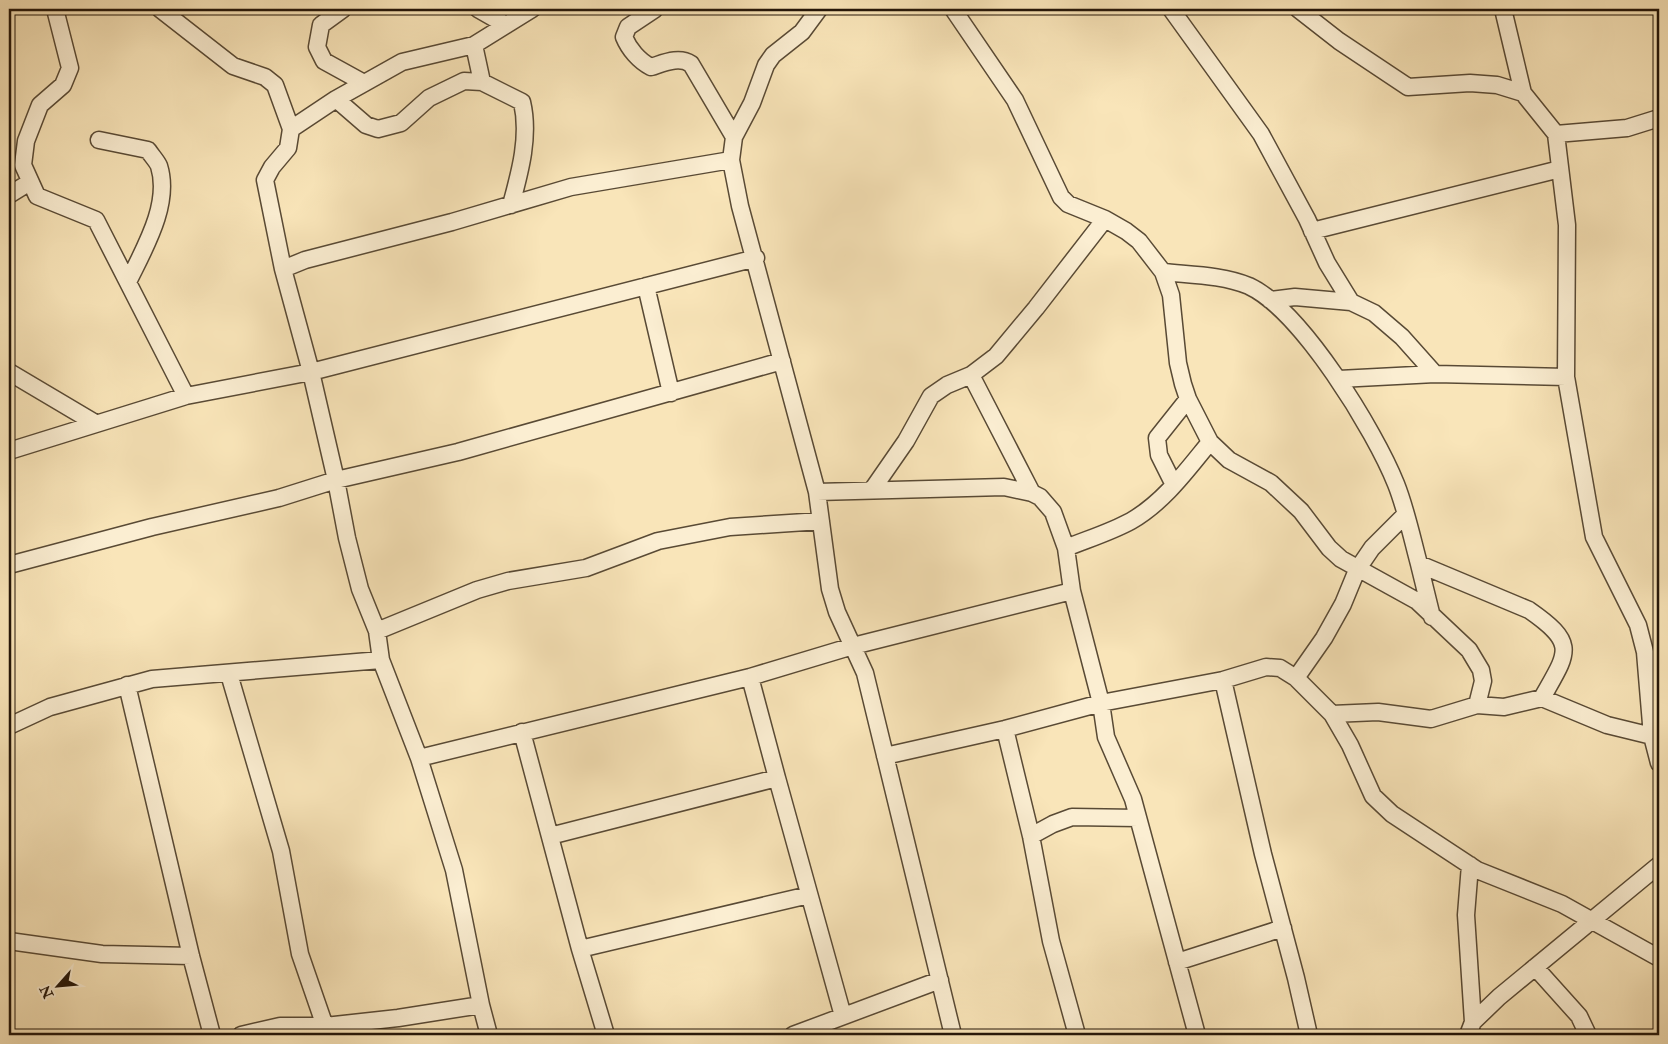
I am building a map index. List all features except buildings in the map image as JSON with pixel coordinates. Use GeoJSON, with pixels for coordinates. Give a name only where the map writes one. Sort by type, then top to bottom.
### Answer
{"type":"FeatureCollection","features":[{"type":"Feature","properties":{"kind":"street"},"geometry":{"type":"LineString","coordinates":[[55,9],[70,68],[63,85],[40,105],[26,141],[23,164],[37,196],[96,220],[186,396]]}},
{"type":"Feature","properties":{"kind":"street"},"geometry":{"type":"LineString","coordinates":[[160,9],[233,66],[265,77],[275,85],[291,129],[288,148],[272,167],[265,180],[283,269],[311,372],[360,589],[377,631],[381,660],[419,758],[454,870],[481,1005],[489,1035]]}},
{"type":"Feature","properties":{"kind":"street"},"geometry":{"type":"LineString","coordinates":[[343,9],[321,26],[317,47],[324,61],[364,83]]}},
{"type":"Feature","properties":{"kind":"street"},"geometry":{"type":"LineString","coordinates":[[478,9],[506,25]]}},
{"type":"Feature","properties":{"kind":"street"},"geometry":{"type":"LineString","coordinates":[[291,129],[336,99],[402,62],[474,45],[532,9]]}},
{"type":"Feature","properties":{"kind":"street"},"geometry":{"type":"LineString","coordinates":[[655,9],[628,27],[624,38],[627,44],[640,60],[651,67],[677,60],[685,60],[691,64],[734,137]]}},
{"type":"Feature","properties":{"kind":"street"},"geometry":{"type":"LineString","coordinates":[[820,9],[802,32],[773,55],[766,65],[752,102],[734,137],[731,160],[740,206],[756,258],[817,492],[830,589],[837,612],[865,673],[953,1035]]}},
{"type":"Feature","properties":{"kind":"street"},"geometry":{"type":"LineString","coordinates":[[972,9],[955,12],[1015,100],[1061,197],[1068,204],[1104,219],[1139,242],[1163,272],[1171,296],[1178,363],[1188,399],[1210,442],[1229,460],[1271,482],[1301,512],[1329,548],[1356,570],[1410,596],[1475,656],[1481,670],[1482,681],[1477,705]]}},
{"type":"Feature","properties":{"kind":"street"},"geometry":{"type":"LineString","coordinates":[[1171,9],[1261,134],[1327,263],[1351,302]]}},
{"type":"Feature","properties":{"kind":"street"},"geometry":{"type":"LineString","coordinates":[[1298,9],[1339,41],[1408,87],[1470,83],[1497,85],[1523,93]]}},
{"type":"Feature","properties":{"kind":"street"},"geometry":{"type":"LineString","coordinates":[[1503,9],[1523,93],[1556,134],[1567,225],[1566,377],[1594,536],[1638,625],[1645,652],[1652,736],[1659,762]]}},
{"type":"Feature","properties":{"kind":"street"},"geometry":{"type":"LineString","coordinates":[[474,45],[482,82]]}},
{"type":"Feature","properties":{"kind":"street"},"geometry":{"type":"LineString","coordinates":[[336,99],[366,125],[378,129],[401,123],[429,98],[464,81],[482,82],[522,102],[526,119],[521,166],[511,204]]}},
{"type":"Feature","properties":{"kind":"street"},"geometry":{"type":"LineString","coordinates":[[1556,134],[1627,128],[1659,118]]}},
{"type":"Feature","properties":{"kind":"street"},"geometry":{"type":"LineString","coordinates":[[99,140],[148,150],[159,166],[161,189],[154,228],[128,282]]}},
{"type":"Feature","properties":{"kind":"street"},"geometry":{"type":"LineString","coordinates":[[283,269],[305,260],[571,187],[731,160]]}},
{"type":"Feature","properties":{"kind":"street"},"geometry":{"type":"LineString","coordinates":[[1312,231],[1560,169]]}},
{"type":"Feature","properties":{"kind":"street"},"geometry":{"type":"LineString","coordinates":[[9,195],[30,182]]}},
{"type":"Feature","properties":{"kind":"street"},"geometry":{"type":"LineString","coordinates":[[872,490],[906,441],[931,396],[947,385],[971,375],[996,356],[1104,219]]}},
{"type":"Feature","properties":{"kind":"street"},"geometry":{"type":"LineString","coordinates":[[9,451],[186,396],[311,372],[756,258]]}},
{"type":"Feature","properties":{"kind":"street"},"geometry":{"type":"LineString","coordinates":[[1163,272],[1237,282],[1257,290],[1294,324],[1339,379],[1386,463],[1396,485],[1420,564],[1432,616]]}},
{"type":"Feature","properties":{"kind":"street"},"geometry":{"type":"LineString","coordinates":[[646,286],[671,392]]}},
{"type":"Feature","properties":{"kind":"street"},"geometry":{"type":"LineString","coordinates":[[1270,300],[1303,297],[1351,302],[1374,313],[1402,337],[1435,374]]}},
{"type":"Feature","properties":{"kind":"street"},"geometry":{"type":"LineString","coordinates":[[9,565],[152,527],[279,498],[336,480],[458,452],[782,361]]}},
{"type":"Feature","properties":{"kind":"street"},"geometry":{"type":"LineString","coordinates":[[9,372],[95,423]]}},
{"type":"Feature","properties":{"kind":"street"},"geometry":{"type":"LineString","coordinates":[[1339,379],[1435,374],[1566,377]]}},
{"type":"Feature","properties":{"kind":"street"},"geometry":{"type":"LineString","coordinates":[[971,375],[1032,493]]}},
{"type":"Feature","properties":{"kind":"street"},"geometry":{"type":"LineString","coordinates":[[1174,485],[1159,454],[1157,438],[1188,399]]}},
{"type":"Feature","properties":{"kind":"street"},"geometry":{"type":"LineString","coordinates":[[1066,548],[1131,521],[1149,508],[1174,485],[1210,442]]}},
{"type":"Feature","properties":{"kind":"street"},"geometry":{"type":"LineString","coordinates":[[817,492],[1004,487],[1032,493],[1040,497],[1053,512],[1066,548],[1072,591],[1101,703],[1106,737],[1128,782],[1197,1035]]}},
{"type":"Feature","properties":{"kind":"street"},"geometry":{"type":"LineString","coordinates":[[1296,678],[1324,638],[1343,604],[1356,570],[1372,548],[1405,515]]}},
{"type":"Feature","properties":{"kind":"street"},"geometry":{"type":"LineString","coordinates":[[377,631],[477,590],[508,581],[586,568],[667,539],[730,527],[821,522]]}},
{"type":"Feature","properties":{"kind":"street"},"geometry":{"type":"LineString","coordinates":[[1420,564],[1529,610],[1555,630],[1563,645],[1564,658],[1542,698]]}},
{"type":"Feature","properties":{"kind":"street"},"geometry":{"type":"LineString","coordinates":[[419,758],[750,677],[853,646],[1072,591]]}},
{"type":"Feature","properties":{"kind":"street"},"geometry":{"type":"LineString","coordinates":[[9,726],[50,707],[152,679],[381,660]]}},
{"type":"Feature","properties":{"kind":"street"},"geometry":{"type":"LineString","coordinates":[[885,756],[1101,703],[1224,680],[1275,666],[1296,678],[1332,714],[1350,745],[1374,796],[1382,805],[1470,865],[1594,920],[1659,958]]}},
{"type":"Feature","properties":{"kind":"street"},"geometry":{"type":"LineString","coordinates":[[229,674],[281,851],[288,882],[293,928],[300,954],[327,1030]]}},
{"type":"Feature","properties":{"kind":"street"},"geometry":{"type":"LineString","coordinates":[[750,677],[843,1016]]}},
{"type":"Feature","properties":{"kind":"street"},"geometry":{"type":"LineString","coordinates":[[1224,680],[1263,854],[1309,1035]]}},
{"type":"Feature","properties":{"kind":"street"},"geometry":{"type":"LineString","coordinates":[[127,685],[190,956],[212,1035]]}},
{"type":"Feature","properties":{"kind":"street"},"geometry":{"type":"LineString","coordinates":[[1332,714],[1378,712],[1431,719],[1477,705],[1504,707],[1542,698],[1607,726],[1652,736]]}},
{"type":"Feature","properties":{"kind":"street"},"geometry":{"type":"LineString","coordinates":[[1005,728],[1031,836],[1051,940],[1077,1035]]}},
{"type":"Feature","properties":{"kind":"street"},"geometry":{"type":"LineString","coordinates":[[522,732],[580,949],[606,1035]]}},
{"type":"Feature","properties":{"kind":"street"},"geometry":{"type":"LineString","coordinates":[[550,836],[777,778]]}},
{"type":"Feature","properties":{"kind":"street"},"geometry":{"type":"LineString","coordinates":[[1031,836],[1053,824],[1072,817],[1138,818]]}},
{"type":"Feature","properties":{"kind":"street"},"geometry":{"type":"LineString","coordinates":[[1470,865],[1466,915],[1470,1028]]}},
{"type":"Feature","properties":{"kind":"street"},"geometry":{"type":"LineString","coordinates":[[1470,1028],[1535,967],[1659,865]]}},
{"type":"Feature","properties":{"kind":"street"},"geometry":{"type":"LineString","coordinates":[[580,949],[809,895]]}},
{"type":"Feature","properties":{"kind":"street"},"geometry":{"type":"LineString","coordinates":[[1177,962],[1283,928]]}},
{"type":"Feature","properties":{"kind":"street"},"geometry":{"type":"LineString","coordinates":[[9,941],[102,954],[190,956]]}},
{"type":"Feature","properties":{"kind":"street"},"geometry":{"type":"LineString","coordinates":[[1535,967],[1579,1016],[1588,1035]]}},
{"type":"Feature","properties":{"kind":"street"},"geometry":{"type":"LineString","coordinates":[[793,1035],[940,980]]}},
{"type":"Feature","properties":{"kind":"street"},"geometry":{"type":"LineString","coordinates":[[241,1035],[280,1026],[327,1030],[481,1005]]}}]}
